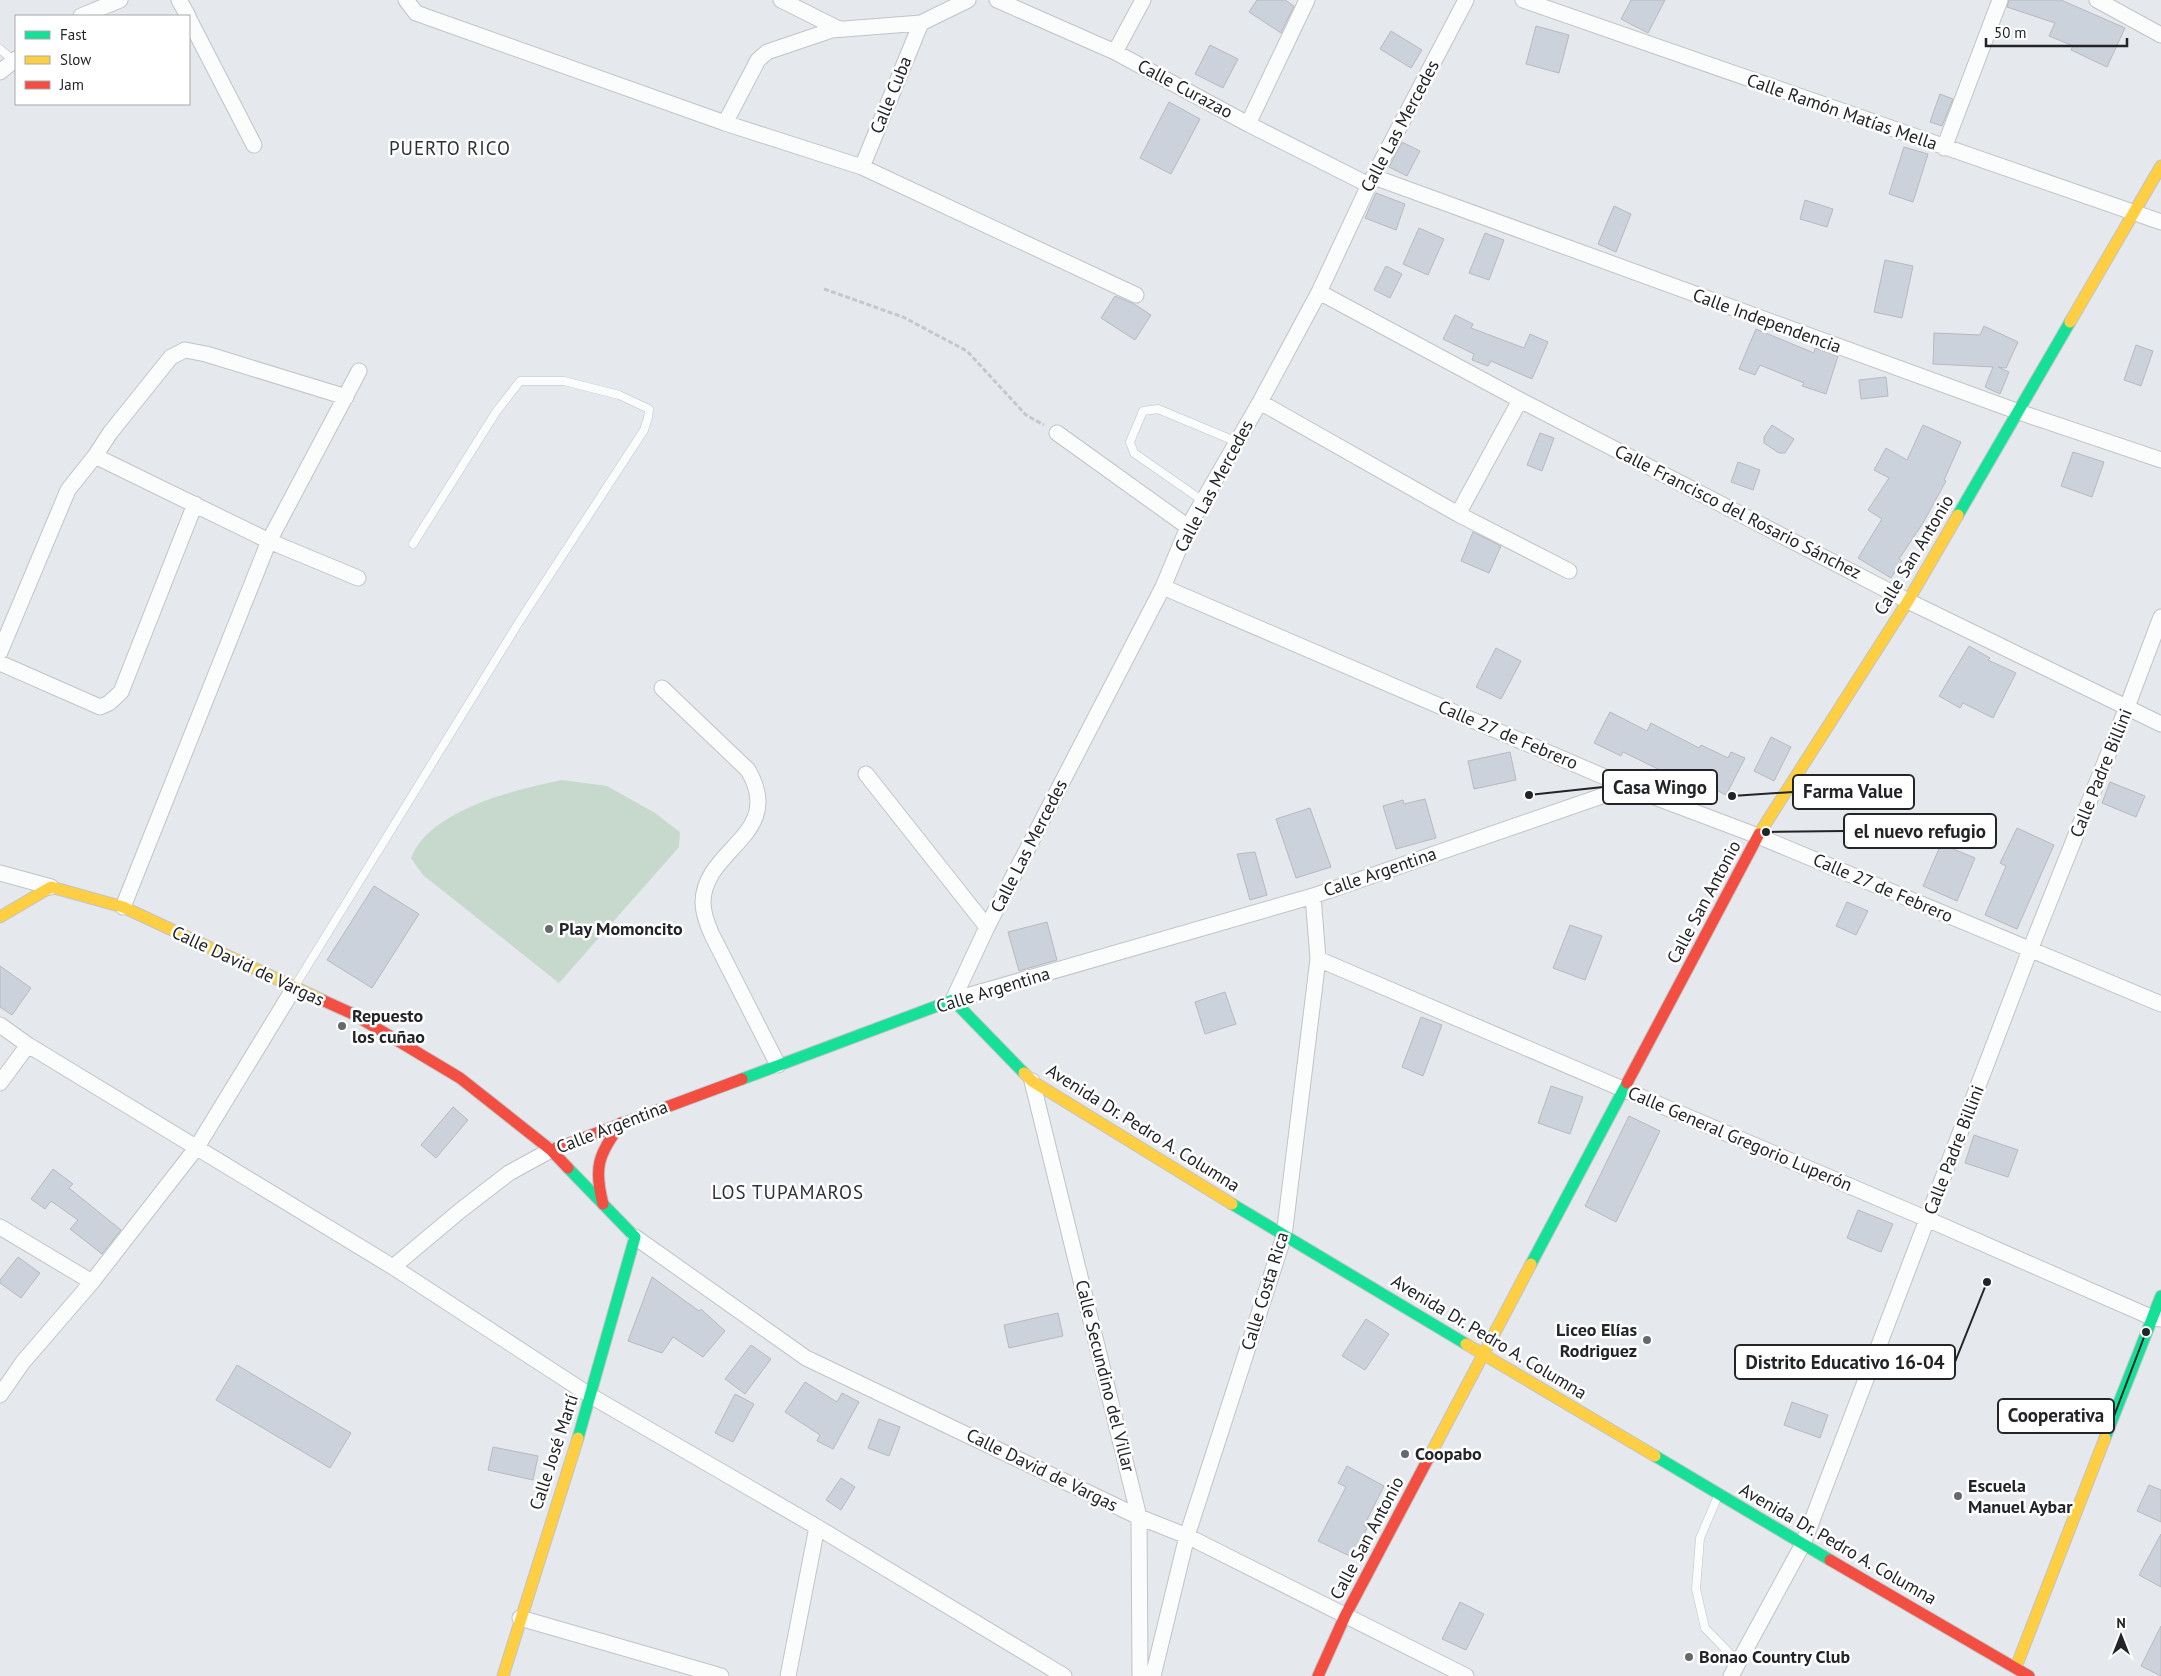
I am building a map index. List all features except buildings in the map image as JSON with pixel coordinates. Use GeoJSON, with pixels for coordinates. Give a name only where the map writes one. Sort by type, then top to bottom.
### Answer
{"type":"FeatureCollection","features":[{"type":"Feature","properties":{"kind":"main road","name":"Calle San Antonio"},"geometry":{"type":"LineString","coordinates":[[1318,1676],[1346,1616],[1483,1354],[1758,836],[1908,601],[2161,166]]}},
{"type":"Feature","properties":{"kind":"main road","name":"Calle David de Vargas"},"geometry":{"type":"LineString","coordinates":[[51,887],[123,907],[353,1014],[460,1078],[551,1150],[635,1237]]}},
{"type":"Feature","properties":{"kind":"main road"},"geometry":{"type":"LineString","coordinates":[[0,917],[51,887]]}},
{"type":"Feature","properties":{"kind":"main road","name":"Calle Argentina"},"geometry":{"type":"LineString","coordinates":[[551,1150],[953,1000]]}},
{"type":"Feature","properties":{"kind":"main road","name":"Avenida Dr. Pedro A. Columna"},"geometry":{"type":"LineString","coordinates":[[953,1000],[1032,1081],[1284,1236],[1803,1544],[2013,1672],[2029,1676]]}},
{"type":"Feature","properties":{"kind":"main road"},"geometry":{"type":"LineString","coordinates":[[603,1204],[596,1180],[602,1151],[621,1123]]}},
{"type":"Feature","properties":{"kind":"main road","name":"Calle José Martí"},"geometry":{"type":"LineString","coordinates":[[503,1676],[591,1396],[635,1237]]}},
{"type":"Feature","properties":{"kind":"main road"},"geometry":{"type":"LineString","coordinates":[[2013,1672],[2157,1319],[2161,1296]]}},
{"type":"Feature","properties":{"kind":"street"},"geometry":{"type":"LineString","coordinates":[[83,15],[120,0]]}},
{"type":"Feature","properties":{"kind":"street"},"geometry":{"type":"LineString","coordinates":[[179,0],[187,15]]}},
{"type":"Feature","properties":{"kind":"street"},"geometry":{"type":"LineString","coordinates":[[406,0],[416,12],[725,123],[862,167],[1136,295]]}},
{"type":"Feature","properties":{"kind":"street"},"geometry":{"type":"LineString","coordinates":[[781,0],[839,29]]}},
{"type":"Feature","properties":{"kind":"street"},"geometry":{"type":"LineString","coordinates":[[725,123],[756,64],[763,55],[826,31],[921,23],[968,0]]}},
{"type":"Feature","properties":{"kind":"street","name":"Calle Curazao"},"geometry":{"type":"LineString","coordinates":[[998,0],[1115,52],[1248,124],[1371,181]]}},
{"type":"Feature","properties":{"kind":"street"},"geometry":{"type":"LineString","coordinates":[[1115,52],[1143,0]]}},
{"type":"Feature","properties":{"kind":"street"},"geometry":{"type":"LineString","coordinates":[[1248,124],[1307,0]]}},
{"type":"Feature","properties":{"kind":"street","name":"Calle Las Mercedes"},"geometry":{"type":"LineString","coordinates":[[953,1000],[987,927],[1163,587],[1188,527],[1260,402],[1319,292],[1371,181],[1466,0]]}},
{"type":"Feature","properties":{"kind":"street","name":"Calle Ramón Matías Mella"},"geometry":{"type":"LineString","coordinates":[[1524,0],[1944,148],[2161,222]]}},
{"type":"Feature","properties":{"kind":"street"},"geometry":{"type":"LineString","coordinates":[[1944,148],[2000,0]]}},
{"type":"Feature","properties":{"kind":"street"},"geometry":{"type":"LineString","coordinates":[[2097,0],[2161,35]]}},
{"type":"Feature","properties":{"kind":"street"},"geometry":{"type":"LineString","coordinates":[[190,21],[254,145]]}},
{"type":"Feature","properties":{"kind":"street","name":"Calle Cuba"},"geometry":{"type":"LineString","coordinates":[[862,167],[921,23]]}},
{"type":"Feature","properties":{"kind":"street"},"geometry":{"type":"LineString","coordinates":[[0,72],[15,60]]}},
{"type":"Feature","properties":{"kind":"street","name":"Calle Independencia"},"geometry":{"type":"LineString","coordinates":[[1371,181],[2019,412],[2161,460]]}},
{"type":"Feature","properties":{"kind":"street","name":"Calle Francisco del Rosario Sánchez"},"geometry":{"type":"LineString","coordinates":[[1319,292],[1520,400],[1908,601],[2161,724]]}},
{"type":"Feature","properties":{"kind":"street"},"geometry":{"type":"LineString","coordinates":[[0,652],[68,490],[95,456],[110,433],[171,357],[185,350],[206,354],[346,397]]}},
{"type":"Feature","properties":{"kind":"street"},"geometry":{"type":"LineString","coordinates":[[123,907],[269,541],[359,371]]}},
{"type":"Feature","properties":{"kind":"street"},"geometry":{"type":"LineString","coordinates":[[1458,514],[1520,400]]}},
{"type":"Feature","properties":{"kind":"street"},"geometry":{"type":"LineString","coordinates":[[1260,402],[1458,514],[1569,571]]}},
{"type":"Feature","properties":{"kind":"street"},"geometry":{"type":"LineString","coordinates":[[1057,433],[1188,527]]}},
{"type":"Feature","properties":{"kind":"street"},"geometry":{"type":"LineString","coordinates":[[95,456],[269,541],[358,578]]}},
{"type":"Feature","properties":{"kind":"street"},"geometry":{"type":"LineString","coordinates":[[0,663],[100,707],[109,704],[121,692],[195,504]]}},
{"type":"Feature","properties":{"kind":"street","name":"Calle 27 de Febrero"},"geometry":{"type":"LineString","coordinates":[[1163,587],[1628,787],[1758,836],[2161,1004]]}},
{"type":"Feature","properties":{"kind":"street","name":"Calle Padre Billini"},"geometry":{"type":"LineString","coordinates":[[1735,1670],[1803,1544],[2030,950],[2161,617]]}},
{"type":"Feature","properties":{"kind":"street"},"geometry":{"type":"LineString","coordinates":[[662,688],[748,770],[755,782],[759,798],[757,812],[752,824],[707,884],[703,900],[704,916],[778,1065]]}},
{"type":"Feature","properties":{"kind":"street"},"geometry":{"type":"LineString","coordinates":[[866,774],[987,927]]}},
{"type":"Feature","properties":{"kind":"street","name":"Calle Argentina"},"geometry":{"type":"LineString","coordinates":[[953,1000],[1313,896],[1628,787]]}},
{"type":"Feature","properties":{"kind":"street","name":"Calle David de Vargas"},"geometry":{"type":"LineString","coordinates":[[0,874],[51,887]]}},
{"type":"Feature","properties":{"kind":"street","name":"Calle Costa Rica"},"geometry":{"type":"LineString","coordinates":[[1152,1676],[1187,1536],[1284,1236],[1318,960],[1313,896]]}},
{"type":"Feature","properties":{"kind":"street","name":"Calle General Gregorio Luperón"},"geometry":{"type":"LineString","coordinates":[[1318,960],[2157,1319]]}},
{"type":"Feature","properties":{"kind":"street"},"geometry":{"type":"LineString","coordinates":[[0,1395],[23,1362],[92,1282],[197,1147],[294,988]]}},
{"type":"Feature","properties":{"kind":"street"},"geometry":{"type":"LineString","coordinates":[[0,1025],[28,1045],[393,1267],[591,1396],[817,1527],[1062,1675]]}},
{"type":"Feature","properties":{"kind":"street"},"geometry":{"type":"LineString","coordinates":[[0,1083],[28,1045]]}},
{"type":"Feature","properties":{"kind":"street","name":"Calle Secundino del Villar"},"geometry":{"type":"LineString","coordinates":[[1032,1081],[1139,1517],[1140,1676]]}},
{"type":"Feature","properties":{"kind":"street","name":"Calle Argentina"},"geometry":{"type":"LineString","coordinates":[[393,1267],[509,1173],[551,1150]]}},
{"type":"Feature","properties":{"kind":"street"},"geometry":{"type":"LineString","coordinates":[[0,1227],[92,1282]]}},
{"type":"Feature","properties":{"kind":"street","name":"Calle David de Vargas"},"geometry":{"type":"LineString","coordinates":[[635,1237],[806,1358],[1139,1517],[1187,1536],[1466,1676]]}},
{"type":"Feature","properties":{"kind":"street"},"geometry":{"type":"LineString","coordinates":[[788,1676],[817,1527]]}},
{"type":"Feature","properties":{"kind":"street"},"geometry":{"type":"LineString","coordinates":[[520,1618],[721,1676]]}},
{"type":"Feature","properties":{"kind":"lane"},"geometry":{"type":"LineString","coordinates":[[0,49],[15,60]]}},
{"type":"Feature","properties":{"kind":"lane"},"geometry":{"type":"LineString","coordinates":[[294,988],[518,622],[644,430],[649,408],[619,395],[564,381],[520,381],[496,412],[414,544]]}},
{"type":"Feature","properties":{"kind":"lane"},"geometry":{"type":"LineString","coordinates":[[1203,501],[1134,453],[1130,442],[1143,411],[1158,408],[1237,442]]}},
{"type":"Feature","properties":{"kind":"lane"},"geometry":{"type":"LineString","coordinates":[[1718,1494],[1700,1538],[1696,1589],[1705,1628],[1735,1670]]}},
{"type":"Feature","properties":{"kind":"path"},"geometry":{"type":"LineString","coordinates":[[824,289],[903,318],[967,350],[1026,415],[1057,433]]}},
{"type":"Feature","properties":{"kind":"green space","name":"Play Momoncito"},"geometry":{"type":"Polygon","coordinates":[[[562,780],[607,786],[655,813],[680,832],[679,847],[559,983],[423,875],[411,858],[421,841],[436,827],[476,804],[522,789],[562,780]]]}},
{"type":"Feature","properties":{"kind":"traffic: fast"},"geometry":{"type":"LineString","coordinates":[[1958,515],[2070,322]]}},
{"type":"Feature","properties":{"kind":"traffic: fast"},"geometry":{"type":"LineString","coordinates":[[742,1079],[953,1000],[1024,1073]]}},
{"type":"Feature","properties":{"kind":"traffic: fast"},"geometry":{"type":"LineString","coordinates":[[1531,1264],[1627,1083]]}},
{"type":"Feature","properties":{"kind":"traffic: fast"},"geometry":{"type":"LineString","coordinates":[[568,1168],[635,1237],[578,1438]]}},
{"type":"Feature","properties":{"kind":"traffic: fast"},"geometry":{"type":"LineString","coordinates":[[1232,1204],[1466,1344]]}},
{"type":"Feature","properties":{"kind":"traffic: fast"},"geometry":{"type":"LineString","coordinates":[[2105,1438],[2161,1296]]}},
{"type":"Feature","properties":{"kind":"traffic: fast"},"geometry":{"type":"LineString","coordinates":[[1655,1456],[1830,1560]]}},
{"type":"Feature","properties":{"kind":"traffic: slow"},"geometry":{"type":"LineString","coordinates":[[2070,322],[2161,166]]}},
{"type":"Feature","properties":{"kind":"traffic: slow"},"geometry":{"type":"LineString","coordinates":[[1759,834],[1908,601],[1958,515]]}},
{"type":"Feature","properties":{"kind":"traffic: slow"},"geometry":{"type":"LineString","coordinates":[[0,917],[51,887],[123,907],[322,1000]]}},
{"type":"Feature","properties":{"kind":"traffic: slow"},"geometry":{"type":"LineString","coordinates":[[1024,1073],[1032,1081],[1232,1204]]}},
{"type":"Feature","properties":{"kind":"traffic: slow"},"geometry":{"type":"LineString","coordinates":[[1428,1459],[1531,1264]]}},
{"type":"Feature","properties":{"kind":"traffic: slow"},"geometry":{"type":"LineString","coordinates":[[1466,1344],[1655,1456]]}},
{"type":"Feature","properties":{"kind":"traffic: slow"},"geometry":{"type":"LineString","coordinates":[[503,1676],[578,1438]]}},
{"type":"Feature","properties":{"kind":"traffic: slow"},"geometry":{"type":"LineString","coordinates":[[2016,1667],[2105,1438]]}},
{"type":"Feature","properties":{"kind":"traffic: jam"},"geometry":{"type":"LineString","coordinates":[[1627,1083],[1759,834]]}},
{"type":"Feature","properties":{"kind":"traffic: jam"},"geometry":{"type":"LineString","coordinates":[[322,1000],[353,1014],[460,1078],[551,1150],[568,1168]]}},
{"type":"Feature","properties":{"kind":"traffic: jam"},"geometry":{"type":"LineString","coordinates":[[551,1150],[742,1079]]}},
{"type":"Feature","properties":{"kind":"traffic: jam"},"geometry":{"type":"LineString","coordinates":[[603,1204],[598,1170],[603,1153],[621,1123]]}},
{"type":"Feature","properties":{"kind":"traffic: jam"},"geometry":{"type":"LineString","coordinates":[[1318,1676],[1345,1616],[1428,1459]]}},
{"type":"Feature","properties":{"kind":"traffic: jam"},"geometry":{"type":"LineString","coordinates":[[1830,1560],[2029,1676]]}},
{"type":"Feature","properties":{"kind":"place","name":"Casa Wingo"},"geometry":{"type":"Point","coordinates":[1529,795]}},
{"type":"Feature","properties":{"kind":"place","name":"Farma Value"},"geometry":{"type":"Point","coordinates":[1732,796]}},
{"type":"Feature","properties":{"kind":"place","name":"el nuevo refugio"},"geometry":{"type":"Point","coordinates":[1766,832]}},
{"type":"Feature","properties":{"kind":"place","name":"Play Momoncito"},"geometry":{"type":"Point","coordinates":[549,929]}},
{"type":"Feature","properties":{"kind":"place","name":"Repuesto los cuñao"},"geometry":{"type":"Point","coordinates":[342,1026]}},
{"type":"Feature","properties":{"kind":"place","name":"Distrito Educativo 16-04"},"geometry":{"type":"Point","coordinates":[1987,1282]}},
{"type":"Feature","properties":{"kind":"place","name":"Cooperativa"},"geometry":{"type":"Point","coordinates":[2146,1332]}},
{"type":"Feature","properties":{"kind":"place","name":"Liceo Elías Rodriguez"},"geometry":{"type":"Point","coordinates":[1647,1340]}},
{"type":"Feature","properties":{"kind":"place","name":"Coopabo"},"geometry":{"type":"Point","coordinates":[1405,1454]}},
{"type":"Feature","properties":{"kind":"place","name":"Escuela Manuel Aybar"},"geometry":{"type":"Point","coordinates":[1958,1496]}},
{"type":"Feature","properties":{"kind":"place","name":"Bonao Country Club"},"geometry":{"type":"Point","coordinates":[1689,1657]}},
{"type":"Feature","properties":{"kind":"district","name":"PUERTO RICO"},"geometry":{"type":"Point","coordinates":[450,148]}},
{"type":"Feature","properties":{"kind":"district","name":"LOS TUPAMAROS"},"geometry":{"type":"Point","coordinates":[788,1192]}}]}
